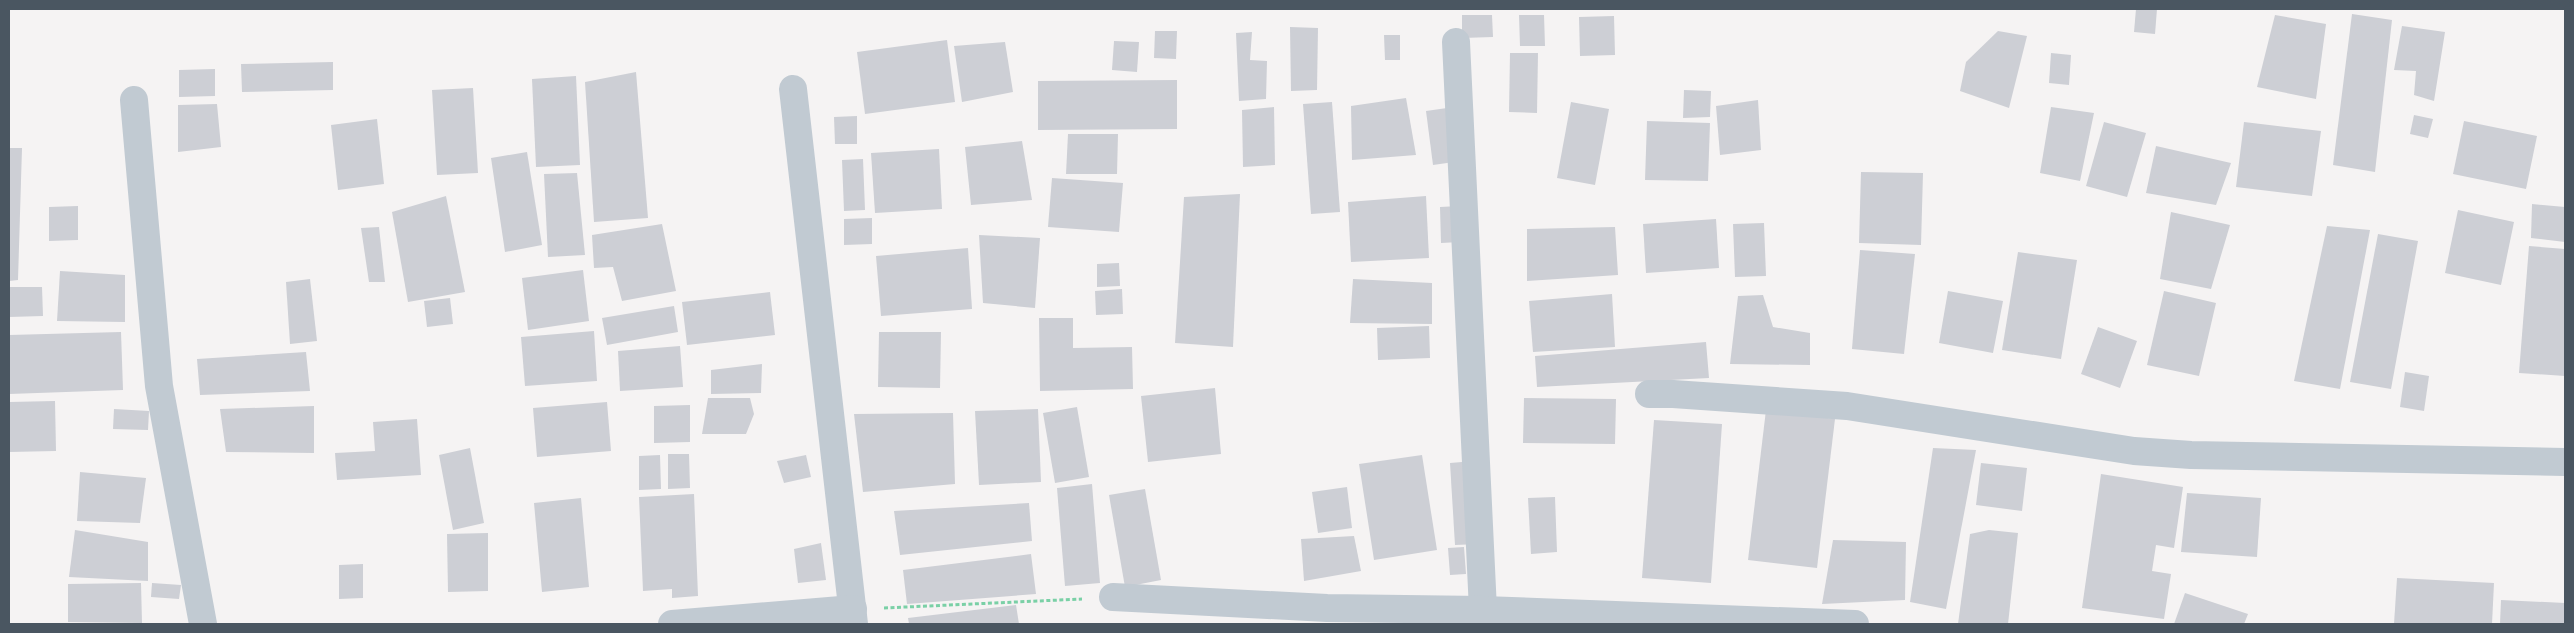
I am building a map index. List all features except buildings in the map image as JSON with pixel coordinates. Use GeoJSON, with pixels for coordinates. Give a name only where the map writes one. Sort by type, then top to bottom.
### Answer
{"type":"FeatureCollection","features":[{"type":"Feature","properties":{"kind":"street"},"geometry":{"type":"LineString","coordinates":[[1456,42],[1483,610]]}},
{"type":"Feature","properties":{"kind":"street"},"geometry":{"type":"LineString","coordinates":[[672,624],[854,617],[793,89]]}},
{"type":"Feature","properties":{"kind":"street"},"geometry":{"type":"LineString","coordinates":[[134,100],[159,386],[203,624]]}},
{"type":"Feature","properties":{"kind":"street"},"geometry":{"type":"LineString","coordinates":[[1649,394],[1847,406],[2134,451],[2191,455],[2565,462]]}},
{"type":"Feature","properties":{"kind":"street"},"geometry":{"type":"LineString","coordinates":[[1113,597],[1326,616],[1483,610],[1855,624]]}},
{"type":"Feature","properties":{"kind":"path"},"geometry":{"type":"LineString","coordinates":[[854,617],[1113,597]]}}]}
